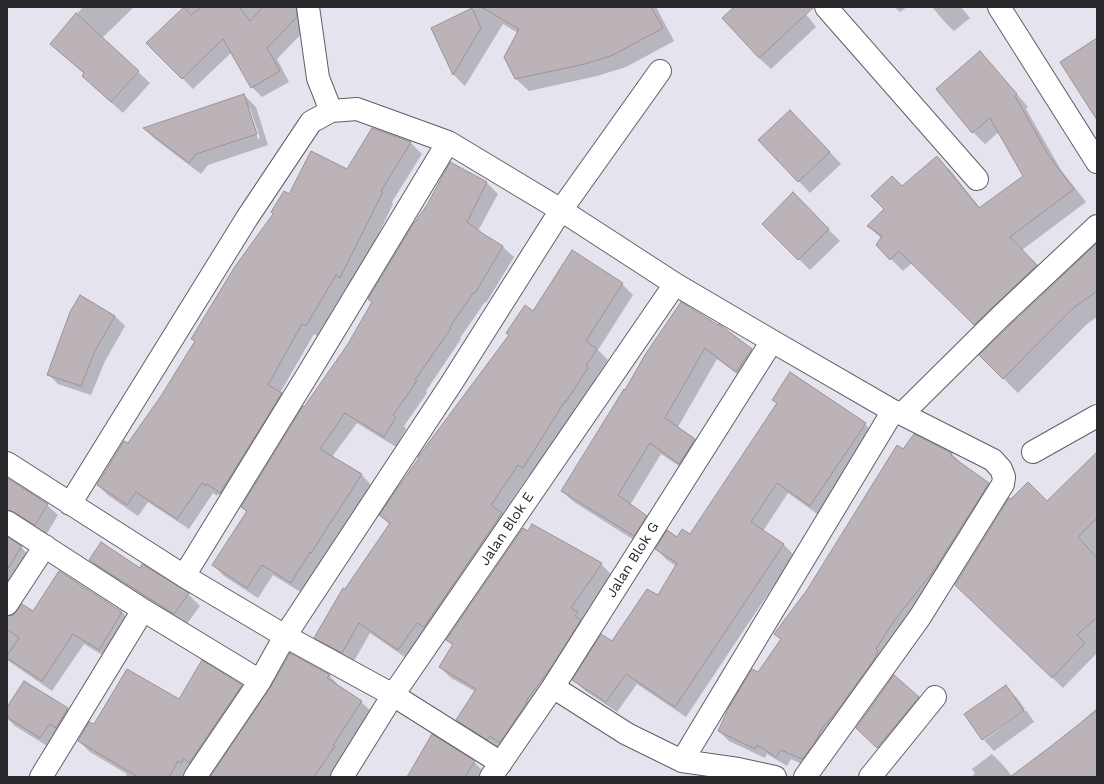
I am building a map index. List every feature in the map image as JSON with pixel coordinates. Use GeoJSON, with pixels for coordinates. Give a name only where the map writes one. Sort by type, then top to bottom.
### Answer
{"type":"FeatureCollection","features":[{"type":"Feature","properties":{"kind":"street"},"geometry":{"type":"LineString","coordinates":[[308,7],[318,78],[331,111]]}},
{"type":"Feature","properties":{"kind":"street"},"geometry":{"type":"LineString","coordinates":[[826,7],[977,179]]}},
{"type":"Feature","properties":{"kind":"street"},"geometry":{"type":"LineString","coordinates":[[999,7],[1097,162]]}},
{"type":"Feature","properties":{"kind":"street"},"geometry":{"type":"LineString","coordinates":[[195,777],[260,681],[285,636],[451,384],[561,210],[660,71]]}},
{"type":"Feature","properties":{"kind":"street"},"geometry":{"type":"LineString","coordinates":[[70,504],[246,218],[311,122],[331,111],[357,109],[448,142],[561,210],[675,284],[897,412],[992,460],[1002,469],[1004,477],[1003,484],[920,617],[805,777]]}},
{"type":"Feature","properties":{"kind":"street"},"geometry":{"type":"LineString","coordinates":[[184,576],[448,142]]}},
{"type":"Feature","properties":{"kind":"street"},"geometry":{"type":"LineString","coordinates":[[682,761],[897,412],[1097,226]]}},
{"type":"Feature","properties":{"kind":"street","name":"Jalan Blok E"},"geometry":{"type":"LineString","coordinates":[[342,777],[393,695],[675,284]]}},
{"type":"Feature","properties":{"kind":"street","name":"Jalan Blok G"},"geometry":{"type":"LineString","coordinates":[[496,770],[553,687],[772,341]]}},
{"type":"Feature","properties":{"kind":"street"},"geometry":{"type":"LineString","coordinates":[[1033,452],[1097,416]]}},
{"type":"Feature","properties":{"kind":"street"},"geometry":{"type":"LineString","coordinates":[[7,463],[184,576],[285,636],[393,695],[496,770]]}},
{"type":"Feature","properties":{"kind":"street"},"geometry":{"type":"LineString","coordinates":[[7,522],[144,610],[260,681]]}},
{"type":"Feature","properties":{"kind":"street"},"geometry":{"type":"LineString","coordinates":[[7,604],[45,546]]}},
{"type":"Feature","properties":{"kind":"street"},"geometry":{"type":"LineString","coordinates":[[41,777],[144,610]]}},
{"type":"Feature","properties":{"kind":"street"},"geometry":{"type":"LineString","coordinates":[[553,687],[627,734],[682,761],[738,768],[776,777]]}},
{"type":"Feature","properties":{"kind":"street"},"geometry":{"type":"LineString","coordinates":[[870,777],[935,697]]}},
{"type":"Feature","properties":{"kind":"building"},"geometry":{"type":"Polygon","coordinates":[[[184,7],[191,15],[202,7],[239,7],[250,21],[263,7],[296,7],[297,17],[267,48],[280,71],[251,88],[223,39],[182,79],[146,43],[184,7]]]}},
{"type":"Feature","properties":{"kind":"building"},"geometry":{"type":"Polygon","coordinates":[[[481,7],[651,7],[663,28],[613,55],[585,64],[515,79],[504,57],[519,29],[481,7]]]}},
{"type":"Feature","properties":{"kind":"building"},"geometry":{"type":"Polygon","coordinates":[[[734,7],[814,7],[759,58],[722,18],[734,7]]]}},
{"type":"Feature","properties":{"kind":"building"},"geometry":{"type":"Polygon","coordinates":[[[472,8],[481,28],[453,75],[431,28],[472,8]]]}},
{"type":"Feature","properties":{"kind":"building"},"geometry":{"type":"Polygon","coordinates":[[[76,13],[139,71],[111,102],[82,76],[84,73],[50,44],[76,13]]]}},
{"type":"Feature","properties":{"kind":"building"},"geometry":{"type":"Polygon","coordinates":[[[1097,38],[1097,120],[1060,62],[1097,38]]]}},
{"type":"Feature","properties":{"kind":"building"},"geometry":{"type":"Polygon","coordinates":[[[980,51],[1017,94],[1015,96],[1049,156],[1074,189],[1010,237],[1037,265],[974,325],[899,251],[890,260],[876,245],[882,236],[867,226],[884,209],[871,196],[892,176],[902,186],[937,156],[979,208],[1023,176],[990,118],[972,133],[936,89],[980,51]]]}},
{"type":"Feature","properties":{"kind":"building"},"geometry":{"type":"Polygon","coordinates":[[[244,94],[257,134],[196,154],[189,163],[143,128],[244,94]]]}},
{"type":"Feature","properties":{"kind":"building"},"geometry":{"type":"Polygon","coordinates":[[[790,110],[830,152],[798,182],[758,140],[790,110]]]}},
{"type":"Feature","properties":{"kind":"building"},"geometry":{"type":"Polygon","coordinates":[[[372,128],[411,142],[381,191],[383,192],[340,278],[336,275],[306,326],[302,324],[268,385],[282,393],[220,493],[207,484],[206,486],[202,483],[177,519],[136,492],[127,505],[97,485],[124,441],[128,443],[161,396],[195,341],[191,339],[234,268],[273,214],[271,212],[284,191],[289,194],[311,151],[347,169],[372,128]]]}},
{"type":"Feature","properties":{"kind":"building"},"geometry":{"type":"Polygon","coordinates":[[[450,162],[487,182],[467,222],[503,246],[475,293],[474,292],[450,327],[451,328],[415,380],[417,381],[393,415],[396,417],[384,437],[345,413],[320,449],[362,474],[291,583],[262,565],[247,588],[212,565],[247,511],[241,507],[303,406],[304,407],[348,344],[372,302],[368,299],[412,226],[427,205],[450,162]]]}},
{"type":"Feature","properties":{"kind":"building"},"geometry":{"type":"Polygon","coordinates":[[[793,192],[829,229],[798,260],[762,224],[793,192]]]}},
{"type":"Feature","properties":{"kind":"building"},"geometry":{"type":"Polygon","coordinates":[[[1097,243],[1097,291],[1072,309],[1003,379],[979,355],[1097,243]]]}},
{"type":"Feature","properties":{"kind":"building"},"geometry":{"type":"Polygon","coordinates":[[[572,250],[623,283],[586,341],[597,349],[586,366],[588,368],[566,402],[565,401],[523,468],[518,465],[491,505],[502,513],[424,627],[417,623],[398,650],[359,623],[342,653],[314,638],[343,588],[345,589],[390,523],[379,515],[419,458],[418,457],[509,335],[506,333],[525,305],[533,311],[572,250]]]}},
{"type":"Feature","properties":{"kind":"building"},"geometry":{"type":"Polygon","coordinates":[[[80,295],[115,316],[95,351],[81,386],[47,375],[70,312],[80,295]]]}},
{"type":"Feature","properties":{"kind":"building"},"geometry":{"type":"Polygon","coordinates":[[[681,302],[720,325],[752,349],[736,372],[705,348],[665,418],[695,439],[679,464],[650,443],[618,495],[647,516],[634,536],[561,491],[624,389],[625,390],[645,355],[681,302]]]}},
{"type":"Feature","properties":{"kind":"building"},"geometry":{"type":"Polygon","coordinates":[[[790,372],[866,423],[810,506],[777,483],[751,522],[784,544],[675,707],[626,674],[606,702],[572,680],[601,634],[612,641],[647,589],[658,595],[677,563],[655,549],[667,530],[677,537],[682,529],[690,534],[777,403],[772,400],[790,372]]]}},
{"type":"Feature","properties":{"kind":"building"},"geometry":{"type":"Polygon","coordinates":[[[914,434],[952,453],[951,456],[989,483],[931,575],[894,621],[876,649],[878,651],[875,658],[837,711],[821,730],[814,744],[802,759],[781,750],[776,757],[757,745],[755,749],[718,731],[729,707],[752,669],[758,672],[781,639],[774,634],[807,590],[897,445],[903,449],[914,434]]]}},
{"type":"Feature","properties":{"kind":"building"},"geometry":{"type":"Polygon","coordinates":[[[1097,452],[1097,518],[1078,537],[1097,558],[1097,617],[1077,635],[1085,643],[1052,678],[955,585],[1009,498],[1011,499],[1028,482],[1047,501],[1097,452]]]}},
{"type":"Feature","properties":{"kind":"building"},"geometry":{"type":"Polygon","coordinates":[[[7,478],[48,504],[35,525],[14,512],[7,510],[7,478]]]}},
{"type":"Feature","properties":{"kind":"building"},"geometry":{"type":"Polygon","coordinates":[[[532,524],[602,563],[571,608],[578,612],[575,616],[581,620],[552,666],[526,701],[527,702],[500,743],[490,736],[487,740],[456,720],[476,689],[439,667],[453,644],[446,640],[523,528],[528,531],[532,524]]]}},
{"type":"Feature","properties":{"kind":"building"},"geometry":{"type":"Polygon","coordinates":[[[7,537],[22,546],[7,570],[7,537]]]}},
{"type":"Feature","properties":{"kind":"building"},"geometry":{"type":"Polygon","coordinates":[[[101,542],[140,568],[142,564],[189,593],[174,614],[89,560],[101,542]]]}},
{"type":"Feature","properties":{"kind":"building"},"geometry":{"type":"Polygon","coordinates":[[[59,571],[122,612],[99,650],[73,634],[42,681],[7,658],[19,638],[7,629],[7,616],[13,615],[22,604],[33,611],[59,571]]]}},
{"type":"Feature","properties":{"kind":"building"},"geometry":{"type":"Polygon","coordinates":[[[290,653],[330,675],[327,678],[362,701],[333,745],[335,746],[314,777],[210,777],[270,688],[290,653]]]}},
{"type":"Feature","properties":{"kind":"building"},"geometry":{"type":"Polygon","coordinates":[[[202,660],[242,685],[189,763],[184,758],[181,763],[178,761],[169,777],[138,777],[78,741],[89,722],[94,724],[127,669],[179,699],[202,660]]]}},
{"type":"Feature","properties":{"kind":"building"},"geometry":{"type":"Polygon","coordinates":[[[894,675],[919,697],[877,748],[856,728],[894,675]]]}},
{"type":"Feature","properties":{"kind":"building"},"geometry":{"type":"Polygon","coordinates":[[[24,681],[68,708],[56,728],[50,724],[40,738],[7,717],[7,707],[24,681]]]}},
{"type":"Feature","properties":{"kind":"building"},"geometry":{"type":"Polygon","coordinates":[[[1006,685],[1024,711],[982,740],[964,714],[1006,685]]]}},
{"type":"Feature","properties":{"kind":"building"},"geometry":{"type":"Polygon","coordinates":[[[1097,710],[1097,777],[1010,777],[1050,747],[1097,710]]]}},
{"type":"Feature","properties":{"kind":"building"},"geometry":{"type":"Polygon","coordinates":[[[432,734],[475,761],[465,777],[407,777],[432,734]]]}}]}
